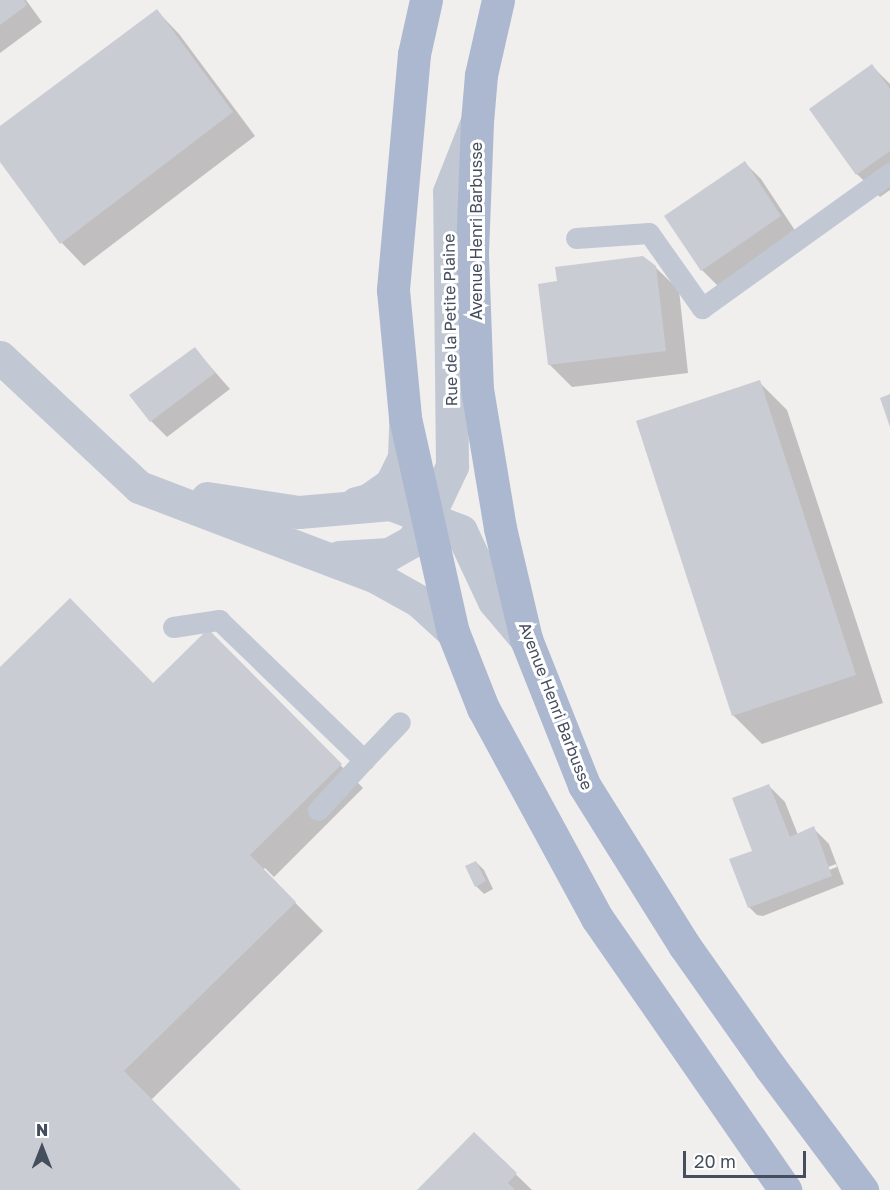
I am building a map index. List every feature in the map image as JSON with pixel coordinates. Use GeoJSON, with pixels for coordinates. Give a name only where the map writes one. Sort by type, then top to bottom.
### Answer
{"type":"FeatureCollection","features":[{"type":"Feature","properties":{"kind":"main road"},"geometry":{"type":"LineString","coordinates":[[426,0],[414,54],[393,290],[405,418],[453,632],[483,708],[597,918],[785,1190]]}},
{"type":"Feature","properties":{"kind":"main road","name":"Avenue Henri Barbusse"},"geometry":{"type":"LineString","coordinates":[[498,0],[481,75],[477,122],[472,255],[477,389],[500,528],[526,639],[584,785],[684,945],[862,1190]]}},
{"type":"Feature","properties":{"kind":"street","name":"Rue de la Petite Plaine"},"geometry":{"type":"LineString","coordinates":[[331,558],[389,554],[412,541],[428,519],[452,466],[449,192],[477,122]]}},
{"type":"Feature","properties":{"kind":"street"},"geometry":{"type":"LineString","coordinates":[[0,357],[139,487],[299,512],[391,504],[461,531],[494,601],[526,639]]}},
{"type":"Feature","properties":{"kind":"street"},"geometry":{"type":"LineString","coordinates":[[325,511],[368,500],[391,484],[404,457],[405,418]]}},
{"type":"Feature","properties":{"kind":"street","name":"Rue de la Petite Plaine"},"geometry":{"type":"LineString","coordinates":[[139,487],[376,577],[419,601],[453,632]]}},
{"type":"Feature","properties":{"kind":"lane"},"geometry":{"type":"LineString","coordinates":[[576,238],[649,233],[702,308],[890,173]]}},
{"type":"Feature","properties":{"kind":"lane"},"geometry":{"type":"LineString","coordinates":[[173,627],[219,620],[364,760]]}},
{"type":"Feature","properties":{"kind":"lane"},"geometry":{"type":"LineString","coordinates":[[318,810],[400,722]]}},
{"type":"Feature","properties":{"kind":"building"},"geometry":{"type":"Polygon","coordinates":[[[0,0],[24,0],[27,5],[0,25],[0,0]]]}},
{"type":"Feature","properties":{"kind":"building"},"geometry":{"type":"Polygon","coordinates":[[[157,9],[233,112],[60,244],[0,162],[0,126],[157,9]]]}},
{"type":"Feature","properties":{"kind":"building"},"geometry":{"type":"Polygon","coordinates":[[[872,64],[890,89],[890,151],[856,175],[809,109],[872,64]]]}},
{"type":"Feature","properties":{"kind":"building"},"geometry":{"type":"Polygon","coordinates":[[[745,161],[781,216],[701,271],[664,216],[745,161]]]}},
{"type":"Feature","properties":{"kind":"building"},"geometry":{"type":"Polygon","coordinates":[[[643,256],[656,266],[666,351],[548,365],[538,284],[557,281],[555,267],[643,256]]]}},
{"type":"Feature","properties":{"kind":"building"},"geometry":{"type":"Polygon","coordinates":[[[195,347],[215,373],[150,422],[129,395],[195,347]]]}},
{"type":"Feature","properties":{"kind":"building"},"geometry":{"type":"Polygon","coordinates":[[[760,380],[856,675],[732,716],[636,421],[760,380]]]}},
{"type":"Feature","properties":{"kind":"building"},"geometry":{"type":"Polygon","coordinates":[[[890,394],[890,427],[880,398],[890,394]]]}},
{"type":"Feature","properties":{"kind":"building"},"geometry":{"type":"Polygon","coordinates":[[[70,598],[153,683],[208,629],[342,764],[250,855],[296,902],[124,1071],[241,1190],[0,1190],[0,667],[70,598]]]}},
{"type":"Feature","properties":{"kind":"building"},"geometry":{"type":"Polygon","coordinates":[[[769,784],[790,837],[814,826],[832,876],[748,908],[729,859],[752,851],[732,798],[769,784]]]}},
{"type":"Feature","properties":{"kind":"building"},"geometry":{"type":"Polygon","coordinates":[[[476,861],[486,881],[475,887],[465,866],[476,861]]]}},
{"type":"Feature","properties":{"kind":"building"},"geometry":{"type":"Polygon","coordinates":[[[474,1132],[517,1173],[508,1183],[515,1190],[417,1190],[474,1132]]]}}]}
